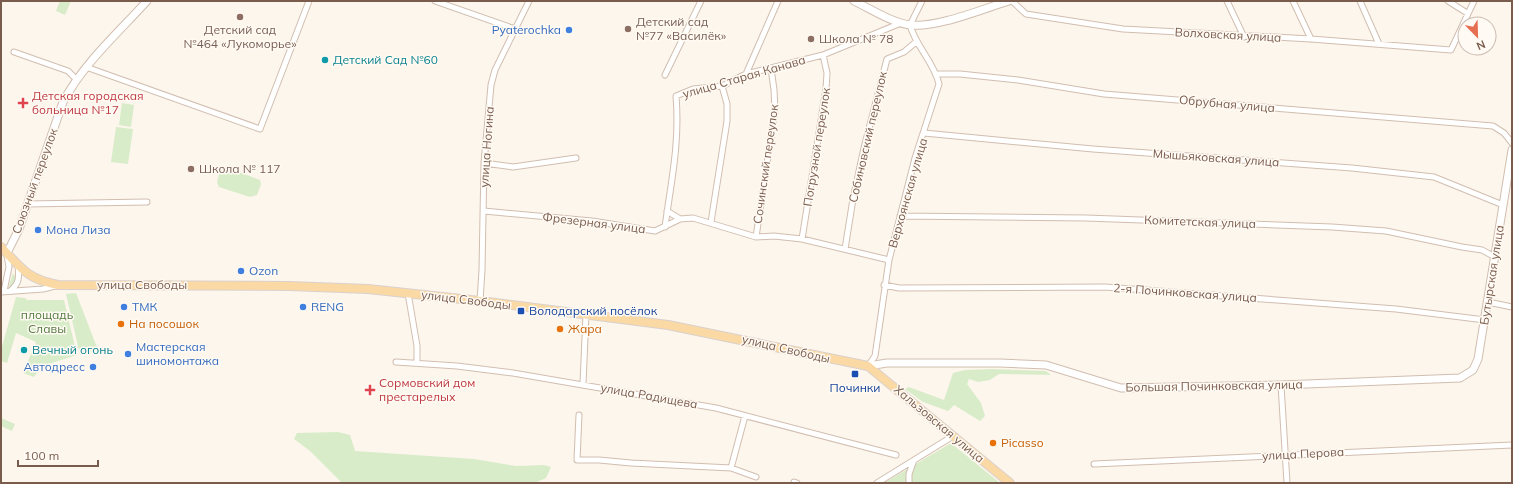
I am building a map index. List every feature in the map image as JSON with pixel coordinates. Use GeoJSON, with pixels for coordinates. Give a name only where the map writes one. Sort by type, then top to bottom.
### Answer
{"type":"FeatureCollection","features":[{"type":"Feature","properties":{"kind":"main road","name":"улица Свободы"},"geometry":{"type":"LineString","coordinates":[[1,247],[30,277],[41,282],[58,285],[289,286],[408,293],[668,325],[868,366]]}},
{"type":"Feature","properties":{"kind":"main road","name":"Хальзовская улица"},"geometry":{"type":"LineString","coordinates":[[868,366],[1010,483]]}},
{"type":"Feature","properties":{"kind":"street","name":"Союзный переулок"},"geometry":{"type":"LineString","coordinates":[[7,253],[28,204],[62,102],[86,67],[147,1]]}},
{"type":"Feature","properties":{"kind":"street"},"geometry":{"type":"LineString","coordinates":[[86,67],[260,129],[309,1]]}},
{"type":"Feature","properties":{"kind":"street"},"geometry":{"type":"LineString","coordinates":[[435,1],[515,29]]}},
{"type":"Feature","properties":{"kind":"street","name":"улица Ногина"},"geometry":{"type":"LineString","coordinates":[[480,301],[484,212],[484,163],[493,78],[495,70],[529,1]]}},
{"type":"Feature","properties":{"kind":"street"},"geometry":{"type":"LineString","coordinates":[[665,75],[701,1]]}},
{"type":"Feature","properties":{"kind":"street"},"geometry":{"type":"LineString","coordinates":[[746,74],[778,1]]}},
{"type":"Feature","properties":{"kind":"street"},"geometry":{"type":"LineString","coordinates":[[854,1],[901,23],[922,26],[943,21],[992,4],[1009,1]]}},
{"type":"Feature","properties":{"kind":"street"},"geometry":{"type":"LineString","coordinates":[[922,1],[910,25],[916,42],[937,74]]}},
{"type":"Feature","properties":{"kind":"street","name":"Волховская улица"},"geometry":{"type":"LineString","coordinates":[[1012,1],[1026,14],[1123,29],[1244,37],[1311,39],[1451,50],[1467,13]]}},
{"type":"Feature","properties":{"kind":"street"},"geometry":{"type":"LineString","coordinates":[[1227,1],[1244,37]]}},
{"type":"Feature","properties":{"kind":"street"},"geometry":{"type":"LineString","coordinates":[[1293,1],[1311,39]]}},
{"type":"Feature","properties":{"kind":"street"},"geometry":{"type":"LineString","coordinates":[[1360,1],[1380,44]]}},
{"type":"Feature","properties":{"kind":"street"},"geometry":{"type":"LineString","coordinates":[[1448,1],[1467,13],[1474,1]]}},
{"type":"Feature","properties":{"kind":"street","name":"улица Старая Канава"},"geometry":{"type":"LineString","coordinates":[[667,211],[677,149],[678,122],[676,96],[693,89],[722,86],[746,74],[823,55],[901,23]]}},
{"type":"Feature","properties":{"kind":"street"},"geometry":{"type":"LineString","coordinates":[[1366,43],[1374,33]]}},
{"type":"Feature","properties":{"kind":"street","name":"Собиновский переулок"},"geometry":{"type":"LineString","coordinates":[[845,249],[857,177],[887,58],[904,52],[916,42]]}},
{"type":"Feature","properties":{"kind":"street"},"geometry":{"type":"LineString","coordinates":[[14,52],[68,72],[77,80]]}},
{"type":"Feature","properties":{"kind":"street","name":"Погрузной переулок"},"geometry":{"type":"LineString","coordinates":[[802,239],[826,89],[827,73],[823,55]]}},
{"type":"Feature","properties":{"kind":"street","name":"Сочинский переулок"},"geometry":{"type":"LineString","coordinates":[[756,237],[775,110],[771,68]]}},
{"type":"Feature","properties":{"kind":"street","name":"Верхоянская улица"},"geometry":{"type":"LineString","coordinates":[[868,366],[875,356],[884,285],[889,260],[915,158],[939,84],[937,74]]}},
{"type":"Feature","properties":{"kind":"street","name":"Обрубная улица"},"geometry":{"type":"LineString","coordinates":[[937,74],[960,74],[1018,80],[1104,94],[1493,126],[1504,133],[1512,143]]}},
{"type":"Feature","properties":{"kind":"street"},"geometry":{"type":"LineString","coordinates":[[712,222],[727,121],[727,104],[722,86]]}},
{"type":"Feature","properties":{"kind":"street","name":"Мышьяковская улица"},"geometry":{"type":"LineString","coordinates":[[924,133],[1093,149],[1352,168],[1434,177],[1502,205]]}},
{"type":"Feature","properties":{"kind":"street","name":"Бутырская улица"},"geometry":{"type":"LineString","coordinates":[[1468,374],[1473,370],[1478,359],[1512,150]]}},
{"type":"Feature","properties":{"kind":"street"},"geometry":{"type":"LineString","coordinates":[[484,163],[513,167],[576,158]]}},
{"type":"Feature","properties":{"kind":"street"},"geometry":{"type":"LineString","coordinates":[[28,204],[147,202]]}},
{"type":"Feature","properties":{"kind":"street"},"geometry":{"type":"LineString","coordinates":[[665,227],[667,211],[680,219]]}},
{"type":"Feature","properties":{"kind":"street","name":"Фрезерная улица"},"geometry":{"type":"LineString","coordinates":[[484,212],[592,221],[655,231],[680,219],[694,218],[712,222],[756,237],[774,236],[802,239],[889,260]]}},
{"type":"Feature","properties":{"kind":"street","name":"Комитетская улица"},"geometry":{"type":"LineString","coordinates":[[900,216],[1086,218],[1332,227],[1386,231],[1482,250],[1495,257]]}},
{"type":"Feature","properties":{"kind":"street"},"geometry":{"type":"LineString","coordinates":[[2,291],[9,267],[7,253]]}},
{"type":"Feature","properties":{"kind":"street"},"geometry":{"type":"LineString","coordinates":[[10,291],[16,286],[19,279],[18,265]]}},
{"type":"Feature","properties":{"kind":"street","name":"улица Свободы"},"geometry":{"type":"LineString","coordinates":[[2,291],[43,289],[58,285]]}},
{"type":"Feature","properties":{"kind":"street","name":"2-я Починковская улица"},"geometry":{"type":"LineString","coordinates":[[884,285],[907,288],[1105,287],[1396,309],[1485,320]]}},
{"type":"Feature","properties":{"kind":"street"},"geometry":{"type":"LineString","coordinates":[[408,293],[417,346],[417,363]]}},
{"type":"Feature","properties":{"kind":"street"},"geometry":{"type":"LineString","coordinates":[[1488,302],[1512,307]]}},
{"type":"Feature","properties":{"kind":"street"},"geometry":{"type":"LineString","coordinates":[[583,384],[586,314]]}},
{"type":"Feature","properties":{"kind":"street","name":"улица Радищева"},"geometry":{"type":"LineString","coordinates":[[396,362],[513,373],[716,408],[896,455]]}},
{"type":"Feature","properties":{"kind":"street","name":"Большая Починковская улица"},"geometry":{"type":"LineString","coordinates":[[868,366],[887,363],[1000,363],[1046,365],[1121,388],[1281,385],[1460,378],[1468,374]]}},
{"type":"Feature","properties":{"kind":"street"},"geometry":{"type":"LineString","coordinates":[[1281,385],[1286,454],[1286,483]]}},
{"type":"Feature","properties":{"kind":"street"},"geometry":{"type":"LineString","coordinates":[[579,415],[577,460],[731,468],[756,477]]}},
{"type":"Feature","properties":{"kind":"street"},"geometry":{"type":"LineString","coordinates":[[731,468],[745,416]]}},
{"type":"Feature","properties":{"kind":"street"},"geometry":{"type":"LineString","coordinates":[[877,483],[953,436]]}},
{"type":"Feature","properties":{"kind":"street","name":"улица Перова"},"geometry":{"type":"LineString","coordinates":[[1094,464],[1286,454],[1512,445]]}},
{"type":"Feature","properties":{"kind":"street"},"geometry":{"type":"LineString","coordinates":[[909,483],[909,474],[914,460]]}},
{"type":"Feature","properties":{"kind":"green space"},"geometry":{"type":"Polygon","coordinates":[[[60,1],[71,1],[65,15],[56,11],[60,1]]]}},
{"type":"Feature","properties":{"kind":"green space"},"geometry":{"type":"Polygon","coordinates":[[[122,103],[134,105],[131,127],[119,125],[122,103]]]}},
{"type":"Feature","properties":{"kind":"green space"},"geometry":{"type":"Polygon","coordinates":[[[116,127],[133,129],[128,164],[111,162],[116,127]]]}},
{"type":"Feature","properties":{"kind":"green space"},"geometry":{"type":"Polygon","coordinates":[[[226,167],[260,180],[261,184],[257,195],[250,197],[219,187],[217,182],[220,171],[226,167]]]}},
{"type":"Feature","properties":{"kind":"green space"},"geometry":{"type":"Polygon","coordinates":[[[13,273],[17,280],[11,288],[9,286],[13,273]]]}},
{"type":"Feature","properties":{"kind":"green space"},"geometry":{"type":"Polygon","coordinates":[[[76,293],[98,350],[80,355],[66,294],[76,293]]]}},
{"type":"Feature","properties":{"kind":"green space","name":"площадь Славы"},"geometry":{"type":"Polygon","coordinates":[[[16,297],[25,298],[27,300],[64,300],[77,355],[42,366],[34,377],[23,373],[36,342],[16,333],[7,363],[1,361],[1,350],[16,297]]]}},
{"type":"Feature","properties":{"kind":"green space"},"geometry":{"type":"Polygon","coordinates":[[[992,369],[1046,371],[1051,375],[999,374],[990,380],[978,382],[969,379],[967,384],[981,403],[985,416],[980,421],[954,405],[948,411],[923,402],[905,389],[909,387],[944,400],[953,373],[965,370],[992,369]]]}},
{"type":"Feature","properties":{"kind":"green space"},"geometry":{"type":"Polygon","coordinates":[[[1,418],[15,424],[12,431],[1,426],[1,418]]]}},
{"type":"Feature","properties":{"kind":"green space"},"geometry":{"type":"Polygon","coordinates":[[[338,432],[350,435],[355,451],[474,459],[516,466],[544,465],[551,467],[546,478],[535,483],[342,483],[310,451],[294,439],[297,433],[338,432]]]}},
{"type":"Feature","properties":{"kind":"green space"},"geometry":{"type":"Polygon","coordinates":[[[951,443],[1000,483],[884,483],[951,443]]]}},
{"type":"Feature","properties":{"kind":"place","name":"Детский сад №464 «Лукоморье»"},"geometry":{"type":"Point","coordinates":[240,17]}},
{"type":"Feature","properties":{"kind":"place","name":"Детский сад №77 «Василёк»"},"geometry":{"type":"Point","coordinates":[628,29]}},
{"type":"Feature","properties":{"kind":"place","name":"Pyaterochka"},"geometry":{"type":"Point","coordinates":[569,30]}},
{"type":"Feature","properties":{"kind":"place","name":"Школа № 78"},"geometry":{"type":"Point","coordinates":[811,39]}},
{"type":"Feature","properties":{"kind":"place","name":"Детский Сад №60"},"geometry":{"type":"Point","coordinates":[325,60]}},
{"type":"Feature","properties":{"kind":"place","name":"Детская городская больница №17"},"geometry":{"type":"Point","coordinates":[23,103]}},
{"type":"Feature","properties":{"kind":"place","name":"Школа № 117"},"geometry":{"type":"Point","coordinates":[191,169]}},
{"type":"Feature","properties":{"kind":"place","name":"Мона Лиза"},"geometry":{"type":"Point","coordinates":[38,230]}},
{"type":"Feature","properties":{"kind":"place","name":"Ozon"},"geometry":{"type":"Point","coordinates":[241,271]}},
{"type":"Feature","properties":{"kind":"place","name":"ТМК"},"geometry":{"type":"Point","coordinates":[124,307]}},
{"type":"Feature","properties":{"kind":"place","name":"RENG"},"geometry":{"type":"Point","coordinates":[303,307]}},
{"type":"Feature","properties":{"kind":"place","name":"Володарский посёлок"},"geometry":{"type":"Point","coordinates":[521,311]}},
{"type":"Feature","properties":{"kind":"place","name":"На посошок"},"geometry":{"type":"Point","coordinates":[121,324]}},
{"type":"Feature","properties":{"kind":"place","name":"Жара"},"geometry":{"type":"Point","coordinates":[560,329]}},
{"type":"Feature","properties":{"kind":"place","name":"Вечный огонь"},"geometry":{"type":"Point","coordinates":[24,350]}},
{"type":"Feature","properties":{"kind":"place","name":"Мастерская шиномонтажа"},"geometry":{"type":"Point","coordinates":[128,354]}},
{"type":"Feature","properties":{"kind":"place","name":"Автодресс"},"geometry":{"type":"Point","coordinates":[93,367]}},
{"type":"Feature","properties":{"kind":"place","name":"Починки"},"geometry":{"type":"Point","coordinates":[855,374]}},
{"type":"Feature","properties":{"kind":"place","name":"Сормовский дом престарелых"},"geometry":{"type":"Point","coordinates":[370,390]}},
{"type":"Feature","properties":{"kind":"place","name":"Picasso"},"geometry":{"type":"Point","coordinates":[993,443]}}]}
